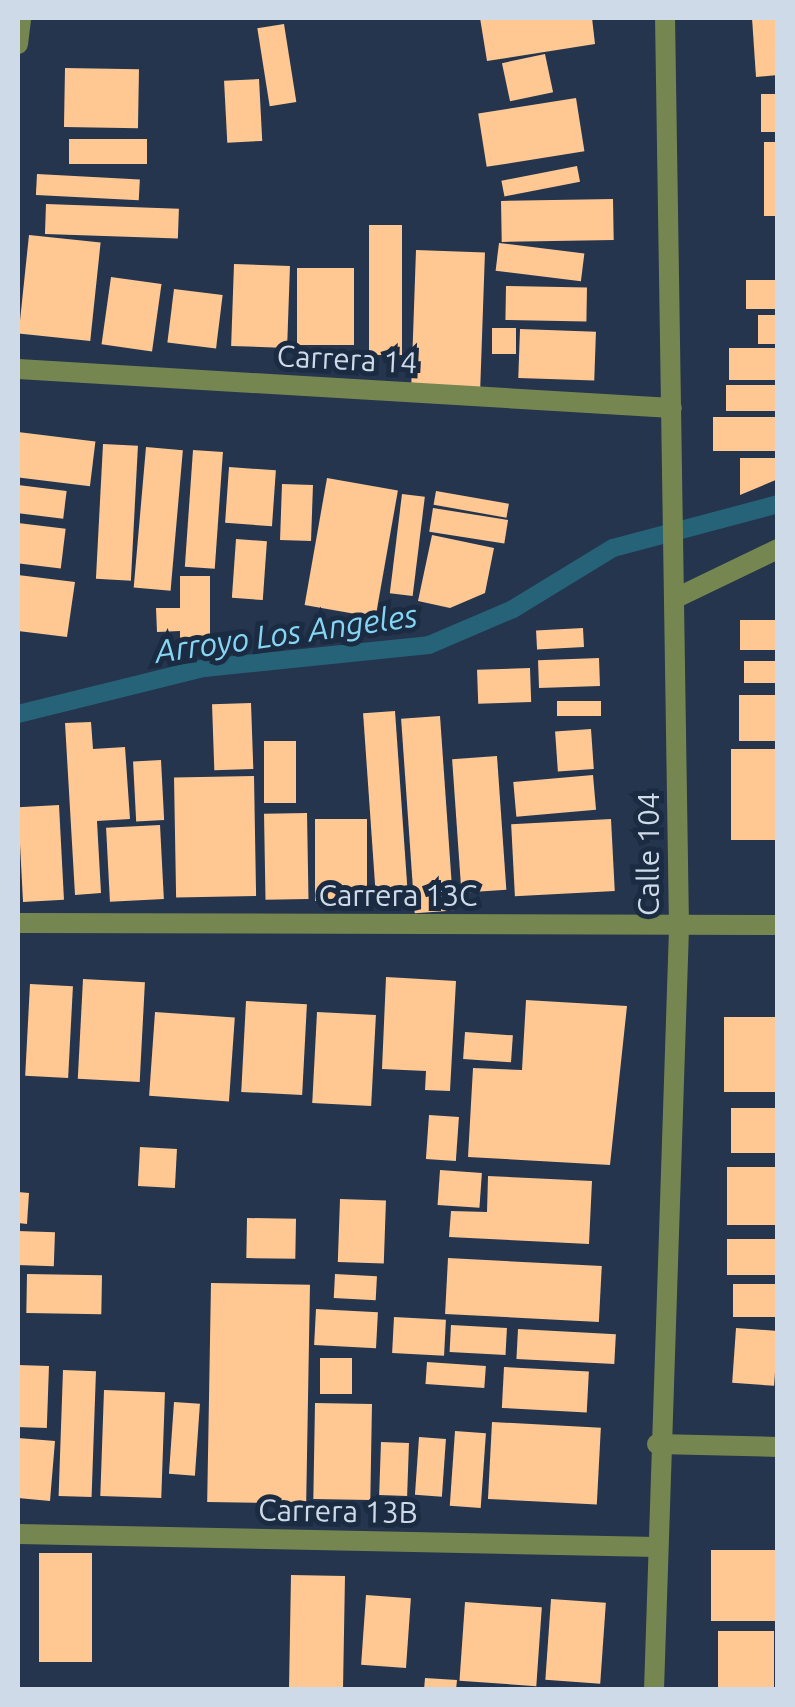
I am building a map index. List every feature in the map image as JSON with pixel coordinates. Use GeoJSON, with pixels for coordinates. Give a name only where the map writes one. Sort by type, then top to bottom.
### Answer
{"type":"FeatureCollection","features":[{"type":"Feature","properties":{"kind":"street"},"geometry":{"type":"LineString","coordinates":[[18,44],[22,18]]}},
{"type":"Feature","properties":{"kind":"street","name":"Calle 104"},"geometry":{"type":"LineString","coordinates":[[654,1690],[657,1444],[679,927],[665,18]]}},
{"type":"Feature","properties":{"kind":"street","name":"Carrera 14"},"geometry":{"type":"LineString","coordinates":[[18,369],[672,408]]}},
{"type":"Feature","properties":{"kind":"street"},"geometry":{"type":"LineString","coordinates":[[676,590],[778,549]]}},
{"type":"Feature","properties":{"kind":"street","name":"Carrera 13C"},"geometry":{"type":"LineString","coordinates":[[18,923],[679,927],[778,924]]}},
{"type":"Feature","properties":{"kind":"street"},"geometry":{"type":"LineString","coordinates":[[657,1444],[778,1447]]}},
{"type":"Feature","properties":{"kind":"street","name":"Carrera 13B"},"geometry":{"type":"LineString","coordinates":[[18,1534],[656,1547]]}},
{"type":"Feature","properties":{"kind":"building"},"geometry":{"type":"Polygon","coordinates":[[[480,18],[592,18],[595,44],[487,61],[480,18]]]}},
{"type":"Feature","properties":{"kind":"building"},"geometry":{"type":"Polygon","coordinates":[[[752,18],[778,18],[778,75],[756,77],[752,18]]]}},
{"type":"Feature","properties":{"kind":"building"},"geometry":{"type":"Polygon","coordinates":[[[284,24],[296,102],[270,106],[257,28],[284,24]]]}},
{"type":"Feature","properties":{"kind":"building"},"geometry":{"type":"Polygon","coordinates":[[[545,54],[553,92],[510,101],[502,63],[545,54]]]}},
{"type":"Feature","properties":{"kind":"building"},"geometry":{"type":"Polygon","coordinates":[[[65,68],[139,69],[138,128],[64,127],[65,68]]]}},
{"type":"Feature","properties":{"kind":"building"},"geometry":{"type":"Polygon","coordinates":[[[259,79],[262,141],[227,143],[224,81],[259,79]]]}},
{"type":"Feature","properties":{"kind":"building"},"geometry":{"type":"Polygon","coordinates":[[[761,94],[778,94],[778,132],[761,132],[761,94]]]}},
{"type":"Feature","properties":{"kind":"building"},"geometry":{"type":"Polygon","coordinates":[[[576,98],[584,151],[487,167],[478,113],[576,98]]]}},
{"type":"Feature","properties":{"kind":"building"},"geometry":{"type":"Polygon","coordinates":[[[69,139],[147,139],[147,164],[69,164],[69,139]]]}},
{"type":"Feature","properties":{"kind":"building"},"geometry":{"type":"Polygon","coordinates":[[[764,142],[778,142],[778,216],[764,216],[764,142]]]}},
{"type":"Feature","properties":{"kind":"building"},"geometry":{"type":"Polygon","coordinates":[[[577,166],[580,182],[504,196],[501,181],[577,166]]]}},
{"type":"Feature","properties":{"kind":"building"},"geometry":{"type":"Polygon","coordinates":[[[37,174],[140,179],[139,200],[36,195],[37,174]]]}},
{"type":"Feature","properties":{"kind":"building"},"geometry":{"type":"Polygon","coordinates":[[[613,199],[614,240],[502,242],[501,201],[613,199]]]}},
{"type":"Feature","properties":{"kind":"building"},"geometry":{"type":"Polygon","coordinates":[[[46,204],[179,209],[178,239],[45,234],[46,204]]]}},
{"type":"Feature","properties":{"kind":"building"},"geometry":{"type":"Polygon","coordinates":[[[369,225],[402,225],[402,355],[369,355],[369,225]]]}},
{"type":"Feature","properties":{"kind":"building"},"geometry":{"type":"Polygon","coordinates":[[[29,235],[101,243],[90,341],[19,333],[29,235]]]}},
{"type":"Feature","properties":{"kind":"building"},"geometry":{"type":"Polygon","coordinates":[[[499,243],[584,253],[581,281],[496,271],[499,243]]]}},
{"type":"Feature","properties":{"kind":"building"},"geometry":{"type":"Polygon","coordinates":[[[416,250],[485,252],[480,393],[411,391],[416,250]]]}},
{"type":"Feature","properties":{"kind":"building"},"geometry":{"type":"Polygon","coordinates":[[[234,264],[290,266],[287,348],[231,346],[234,264]]]}},
{"type":"Feature","properties":{"kind":"building"},"geometry":{"type":"Polygon","coordinates":[[[297,268],[354,268],[354,345],[297,345],[297,268]]]}},
{"type":"Feature","properties":{"kind":"building"},"geometry":{"type":"Polygon","coordinates":[[[111,277],[162,284],[152,351],[102,344],[111,277]]]}},
{"type":"Feature","properties":{"kind":"building"},"geometry":{"type":"Polygon","coordinates":[[[746,280],[778,280],[778,309],[746,309],[746,280]]]}},
{"type":"Feature","properties":{"kind":"building"},"geometry":{"type":"Polygon","coordinates":[[[506,286],[587,287],[586,321],[505,320],[506,286]]]}},
{"type":"Feature","properties":{"kind":"building"},"geometry":{"type":"Polygon","coordinates":[[[174,289],[223,295],[216,349],[167,343],[174,289]]]}},
{"type":"Feature","properties":{"kind":"building"},"geometry":{"type":"Polygon","coordinates":[[[758,315],[778,315],[778,344],[758,344],[758,315]]]}},
{"type":"Feature","properties":{"kind":"building"},"geometry":{"type":"Polygon","coordinates":[[[492,328],[516,328],[516,354],[492,354],[492,328]]]}},
{"type":"Feature","properties":{"kind":"building"},"geometry":{"type":"Polygon","coordinates":[[[520,329],[596,332],[594,381],[518,378],[520,329]]]}},
{"type":"Feature","properties":{"kind":"building"},"geometry":{"type":"Polygon","coordinates":[[[729,348],[778,348],[778,380],[729,380],[729,348]]]}},
{"type":"Feature","properties":{"kind":"building"},"geometry":{"type":"Polygon","coordinates":[[[726,385],[778,385],[778,411],[726,411],[726,385]]]}},
{"type":"Feature","properties":{"kind":"building"},"geometry":{"type":"Polygon","coordinates":[[[713,417],[778,417],[778,451],[713,451],[713,417]]]}},
{"type":"Feature","properties":{"kind":"building"},"geometry":{"type":"Polygon","coordinates":[[[18,432],[95,442],[90,486],[18,477],[18,432]]]}},
{"type":"Feature","properties":{"kind":"building"},"geometry":{"type":"Polygon","coordinates":[[[103,444],[138,446],[131,581],[96,579],[103,444]]]}},
{"type":"Feature","properties":{"kind":"building"},"geometry":{"type":"Polygon","coordinates":[[[146,447],[183,450],[171,591],[134,587],[146,447]]]}},
{"type":"Feature","properties":{"kind":"building"},"geometry":{"type":"Polygon","coordinates":[[[193,450],[223,452],[215,569],[185,567],[193,450]]]}},
{"type":"Feature","properties":{"kind":"building"},"geometry":{"type":"Polygon","coordinates":[[[740,458],[778,458],[778,479],[740,495],[740,458]]]}},
{"type":"Feature","properties":{"kind":"building"},"geometry":{"type":"Polygon","coordinates":[[[229,467],[276,470],[272,526],[225,523],[229,467]]]}},
{"type":"Feature","properties":{"kind":"building"},"geometry":{"type":"Polygon","coordinates":[[[327,478],[398,491],[376,618],[305,605],[327,478]]]}},
{"type":"Feature","properties":{"kind":"building"},"geometry":{"type":"Polygon","coordinates":[[[282,484],[313,485],[311,541],[280,540],[282,484]]]}},
{"type":"Feature","properties":{"kind":"building"},"geometry":{"type":"Polygon","coordinates":[[[18,485],[67,491],[63,519],[18,513],[18,485]]]}},
{"type":"Feature","properties":{"kind":"building"},"geometry":{"type":"Polygon","coordinates":[[[436,491],[509,504],[506,518],[434,505],[436,491]]]}},
{"type":"Feature","properties":{"kind":"building"},"geometry":{"type":"Polygon","coordinates":[[[402,494],[425,497],[413,596],[390,593],[402,494]]]}},
{"type":"Feature","properties":{"kind":"building"},"geometry":{"type":"Polygon","coordinates":[[[433,508],[508,520],[504,544],[429,532],[433,508]]]}},
{"type":"Feature","properties":{"kind":"building"},"geometry":{"type":"Polygon","coordinates":[[[18,523],[66,529],[61,569],[18,563],[18,523]]]}},
{"type":"Feature","properties":{"kind":"building"},"geometry":{"type":"Polygon","coordinates":[[[432,535],[494,548],[485,593],[450,608],[418,601],[432,535]]]}},
{"type":"Feature","properties":{"kind":"building"},"geometry":{"type":"Polygon","coordinates":[[[236,539],[267,541],[263,600],[232,598],[236,539]]]}},
{"type":"Feature","properties":{"kind":"building"},"geometry":{"type":"Polygon","coordinates":[[[18,575],[75,582],[67,637],[18,631],[18,575]]]}},
{"type":"Feature","properties":{"kind":"building"},"geometry":{"type":"Polygon","coordinates":[[[180,576],[210,576],[210,645],[180,645],[180,631],[157,632],[156,608],[180,608],[180,576]]]}},
{"type":"Feature","properties":{"kind":"building"},"geometry":{"type":"Polygon","coordinates":[[[740,620],[778,620],[778,650],[740,650],[740,620]]]}},
{"type":"Feature","properties":{"kind":"building"},"geometry":{"type":"Polygon","coordinates":[[[583,628],[584,647],[537,649],[536,630],[583,628]]]}},
{"type":"Feature","properties":{"kind":"building"},"geometry":{"type":"Polygon","coordinates":[[[599,658],[600,686],[539,688],[538,660],[599,658]]]}},
{"type":"Feature","properties":{"kind":"building"},"geometry":{"type":"Polygon","coordinates":[[[744,661],[778,661],[778,683],[744,683],[744,661]]]}},
{"type":"Feature","properties":{"kind":"building"},"geometry":{"type":"Polygon","coordinates":[[[530,668],[531,702],[478,704],[477,670],[530,668]]]}},
{"type":"Feature","properties":{"kind":"building"},"geometry":{"type":"Polygon","coordinates":[[[739,695],[778,695],[778,741],[739,741],[739,695]]]}},
{"type":"Feature","properties":{"kind":"building"},"geometry":{"type":"Polygon","coordinates":[[[557,701],[601,701],[601,716],[557,716],[557,701]]]}},
{"type":"Feature","properties":{"kind":"building"},"geometry":{"type":"Polygon","coordinates":[[[251,703],[253,769],[214,770],[212,704],[251,703]]]}},
{"type":"Feature","properties":{"kind":"building"},"geometry":{"type":"Polygon","coordinates":[[[395,711],[408,900],[376,902],[363,713],[395,711]]]}},
{"type":"Feature","properties":{"kind":"building"},"geometry":{"type":"Polygon","coordinates":[[[440,716],[454,911],[415,913],[401,719],[440,716]]]}},
{"type":"Feature","properties":{"kind":"building"},"geometry":{"type":"Polygon","coordinates":[[[91,722],[93,749],[125,747],[130,819],[97,821],[101,893],[75,895],[65,723],[91,722]]]}},
{"type":"Feature","properties":{"kind":"building"},"geometry":{"type":"Polygon","coordinates":[[[591,729],[594,769],[558,771],[555,732],[591,729]]]}},
{"type":"Feature","properties":{"kind":"building"},"geometry":{"type":"Polygon","coordinates":[[[264,741],[296,741],[296,803],[264,803],[264,741]]]}},
{"type":"Feature","properties":{"kind":"building"},"geometry":{"type":"Polygon","coordinates":[[[731,749],[778,749],[778,840],[731,840],[731,749]]]}},
{"type":"Feature","properties":{"kind":"building"},"geometry":{"type":"Polygon","coordinates":[[[497,756],[506,890],[461,893],[452,759],[497,756]]]}},
{"type":"Feature","properties":{"kind":"building"},"geometry":{"type":"Polygon","coordinates":[[[161,760],[164,820],[136,821],[133,761],[161,760]]]}},
{"type":"Feature","properties":{"kind":"building"},"geometry":{"type":"Polygon","coordinates":[[[593,775],[596,810],[516,817],[513,782],[593,775]]]}},
{"type":"Feature","properties":{"kind":"building"},"geometry":{"type":"Polygon","coordinates":[[[254,776],[256,896],[176,897],[174,777],[254,776]]]}},
{"type":"Feature","properties":{"kind":"building"},"geometry":{"type":"Polygon","coordinates":[[[59,805],[64,900],[23,902],[18,807],[59,805]]]}},
{"type":"Feature","properties":{"kind":"building"},"geometry":{"type":"Polygon","coordinates":[[[307,813],[309,899],[266,900],[264,814],[307,813]]]}},
{"type":"Feature","properties":{"kind":"building"},"geometry":{"type":"Polygon","coordinates":[[[315,819],[367,819],[367,901],[315,901],[315,819]]]}},
{"type":"Feature","properties":{"kind":"building"},"geometry":{"type":"Polygon","coordinates":[[[611,819],[615,891],[515,896],[511,824],[611,819]]]}},
{"type":"Feature","properties":{"kind":"building"},"geometry":{"type":"Polygon","coordinates":[[[160,825],[164,899],[110,902],[106,828],[160,825]]]}},
{"type":"Feature","properties":{"kind":"building"},"geometry":{"type":"Polygon","coordinates":[[[386,977],[456,981],[450,1091],[425,1090],[426,1071],[382,1069],[386,977]]]}},
{"type":"Feature","properties":{"kind":"building"},"geometry":{"type":"Polygon","coordinates":[[[83,979],[145,982],[140,1082],[78,1079],[83,979]]]}},
{"type":"Feature","properties":{"kind":"building"},"geometry":{"type":"Polygon","coordinates":[[[30,984],[73,986],[68,1078],[25,1076],[30,984]]]}},
{"type":"Feature","properties":{"kind":"building"},"geometry":{"type":"Polygon","coordinates":[[[526,1000],[627,1006],[610,1165],[468,1157],[473,1068],[522,1070],[526,1000]]]}},
{"type":"Feature","properties":{"kind":"building"},"geometry":{"type":"Polygon","coordinates":[[[246,1001],[307,1004],[302,1095],[241,1092],[246,1001]]]}},
{"type":"Feature","properties":{"kind":"building"},"geometry":{"type":"Polygon","coordinates":[[[155,1012],[235,1018],[229,1101],[149,1096],[155,1012]]]}},
{"type":"Feature","properties":{"kind":"building"},"geometry":{"type":"Polygon","coordinates":[[[317,1012],[376,1015],[371,1106],[312,1103],[317,1012]]]}},
{"type":"Feature","properties":{"kind":"building"},"geometry":{"type":"Polygon","coordinates":[[[724,1017],[778,1017],[778,1092],[724,1092],[724,1017]]]}},
{"type":"Feature","properties":{"kind":"building"},"geometry":{"type":"Polygon","coordinates":[[[465,1032],[513,1035],[511,1062],[463,1059],[465,1032]]]}},
{"type":"Feature","properties":{"kind":"building"},"geometry":{"type":"Polygon","coordinates":[[[731,1108],[778,1108],[778,1153],[731,1153],[731,1108]]]}},
{"type":"Feature","properties":{"kind":"building"},"geometry":{"type":"Polygon","coordinates":[[[429,1115],[459,1117],[456,1161],[426,1159],[429,1115]]]}},
{"type":"Feature","properties":{"kind":"building"},"geometry":{"type":"Polygon","coordinates":[[[140,1147],[177,1149],[175,1188],[138,1186],[140,1147]]]}},
{"type":"Feature","properties":{"kind":"building"},"geometry":{"type":"Polygon","coordinates":[[[727,1167],[778,1167],[778,1225],[727,1225],[727,1167]]]}},
{"type":"Feature","properties":{"kind":"building"},"geometry":{"type":"Polygon","coordinates":[[[440,1170],[482,1173],[479,1208],[438,1205],[440,1170]]]}},
{"type":"Feature","properties":{"kind":"building"},"geometry":{"type":"Polygon","coordinates":[[[488,1176],[592,1181],[589,1244],[449,1237],[451,1211],[487,1212],[488,1176]]]}},
{"type":"Feature","properties":{"kind":"building"},"geometry":{"type":"Polygon","coordinates":[[[18,1192],[29,1193],[27,1224],[18,1223],[18,1192]]]}},
{"type":"Feature","properties":{"kind":"building"},"geometry":{"type":"Polygon","coordinates":[[[340,1199],[386,1201],[384,1264],[338,1262],[340,1199]]]}},
{"type":"Feature","properties":{"kind":"building"},"geometry":{"type":"Polygon","coordinates":[[[247,1218],[296,1219],[295,1259],[246,1258],[247,1218]]]}},
{"type":"Feature","properties":{"kind":"building"},"geometry":{"type":"Polygon","coordinates":[[[18,1231],[55,1232],[54,1266],[18,1265],[18,1231]]]}},
{"type":"Feature","properties":{"kind":"building"},"geometry":{"type":"Polygon","coordinates":[[[727,1239],[778,1239],[778,1275],[727,1275],[727,1239]]]}},
{"type":"Feature","properties":{"kind":"building"},"geometry":{"type":"Polygon","coordinates":[[[448,1258],[602,1266],[599,1322],[445,1314],[448,1258]]]}},
{"type":"Feature","properties":{"kind":"building"},"geometry":{"type":"Polygon","coordinates":[[[27,1274],[102,1275],[101,1314],[26,1313],[27,1274]]]}},
{"type":"Feature","properties":{"kind":"building"},"geometry":{"type":"Polygon","coordinates":[[[335,1274],[377,1276],[376,1300],[334,1298],[335,1274]]]}},
{"type":"Feature","properties":{"kind":"building"},"geometry":{"type":"Polygon","coordinates":[[[211,1283],[310,1285],[306,1504],[207,1502],[211,1283]]]}},
{"type":"Feature","properties":{"kind":"building"},"geometry":{"type":"Polygon","coordinates":[[[733,1284],[778,1284],[778,1317],[733,1317],[733,1284]]]}},
{"type":"Feature","properties":{"kind":"building"},"geometry":{"type":"Polygon","coordinates":[[[316,1309],[378,1312],[376,1348],[314,1345],[316,1309]]]}},
{"type":"Feature","properties":{"kind":"building"},"geometry":{"type":"Polygon","coordinates":[[[394,1317],[446,1320],[444,1356],[392,1353],[394,1317]]]}},
{"type":"Feature","properties":{"kind":"building"},"geometry":{"type":"Polygon","coordinates":[[[451,1325],[507,1328],[506,1355],[450,1352],[451,1325]]]}},
{"type":"Feature","properties":{"kind":"building"},"geometry":{"type":"Polygon","coordinates":[[[736,1328],[778,1331],[774,1386],[732,1383],[736,1328]]]}},
{"type":"Feature","properties":{"kind":"building"},"geometry":{"type":"Polygon","coordinates":[[[518,1329],[616,1334],[614,1364],[516,1359],[518,1329]]]}},
{"type":"Feature","properties":{"kind":"building"},"geometry":{"type":"Polygon","coordinates":[[[320,1358],[352,1358],[352,1394],[320,1394],[320,1358]]]}},
{"type":"Feature","properties":{"kind":"building"},"geometry":{"type":"Polygon","coordinates":[[[427,1362],[486,1366],[484,1388],[425,1384],[427,1362]]]}},
{"type":"Feature","properties":{"kind":"building"},"geometry":{"type":"Polygon","coordinates":[[[18,1365],[49,1366],[47,1428],[18,1427],[18,1365]]]}},
{"type":"Feature","properties":{"kind":"building"},"geometry":{"type":"Polygon","coordinates":[[[504,1367],[589,1371],[587,1412],[502,1408],[504,1367]]]}},
{"type":"Feature","properties":{"kind":"building"},"geometry":{"type":"Polygon","coordinates":[[[63,1370],[96,1371],[92,1497],[59,1496],[63,1370]]]}},
{"type":"Feature","properties":{"kind":"building"},"geometry":{"type":"Polygon","coordinates":[[[104,1390],[165,1392],[161,1498],[100,1496],[104,1390]]]}},
{"type":"Feature","properties":{"kind":"building"},"geometry":{"type":"Polygon","coordinates":[[[174,1402],[200,1404],[195,1476],[169,1474],[174,1402]]]}},
{"type":"Feature","properties":{"kind":"building"},"geometry":{"type":"Polygon","coordinates":[[[315,1403],[372,1404],[370,1500],[313,1499],[315,1403]]]}},
{"type":"Feature","properties":{"kind":"building"},"geometry":{"type":"Polygon","coordinates":[[[492,1422],[601,1428],[597,1505],[488,1499],[492,1422]]]}},
{"type":"Feature","properties":{"kind":"building"},"geometry":{"type":"Polygon","coordinates":[[[455,1431],[486,1433],[481,1508],[450,1506],[455,1431]]]}},
{"type":"Feature","properties":{"kind":"building"},"geometry":{"type":"Polygon","coordinates":[[[419,1437],[446,1439],[442,1497],[415,1495],[419,1437]]]}},
{"type":"Feature","properties":{"kind":"building"},"geometry":{"type":"Polygon","coordinates":[[[18,1438],[55,1441],[50,1501],[18,1498],[18,1438]]]}},
{"type":"Feature","properties":{"kind":"building"},"geometry":{"type":"Polygon","coordinates":[[[381,1442],[409,1443],[407,1496],[379,1495],[381,1442]]]}},
{"type":"Feature","properties":{"kind":"building"},"geometry":{"type":"Polygon","coordinates":[[[711,1550],[778,1550],[778,1621],[711,1621],[711,1550]]]}},
{"type":"Feature","properties":{"kind":"building"},"geometry":{"type":"Polygon","coordinates":[[[39,1553],[92,1553],[92,1662],[39,1662],[39,1553]]]}},
{"type":"Feature","properties":{"kind":"building"},"geometry":{"type":"Polygon","coordinates":[[[291,1575],[345,1576],[343,1690],[289,1690],[291,1575]]]}},
{"type":"Feature","properties":{"kind":"building"},"geometry":{"type":"Polygon","coordinates":[[[366,1595],[411,1598],[406,1668],[361,1665],[366,1595]]]}},
{"type":"Feature","properties":{"kind":"building"},"geometry":{"type":"Polygon","coordinates":[[[551,1599],[606,1603],[600,1684],[545,1680],[551,1599]]]}},
{"type":"Feature","properties":{"kind":"building"},"geometry":{"type":"Polygon","coordinates":[[[465,1602],[542,1607],[536,1686],[459,1681],[465,1602]]]}},
{"type":"Feature","properties":{"kind":"building"},"geometry":{"type":"Polygon","coordinates":[[[718,1631],[774,1631],[774,1688],[718,1688],[718,1631]]]}},
{"type":"Feature","properties":{"kind":"building"},"geometry":{"type":"Polygon","coordinates":[[[425,1678],[457,1680],[456,1690],[424,1690],[425,1678]]]}},
{"type":"Feature","properties":{"kind":"waterway","name":"Arroyo Los Angeles"},"geometry":{"type":"LineString","coordinates":[[18,714],[204,668],[429,645],[513,609],[613,548],[778,504]]}}]}
